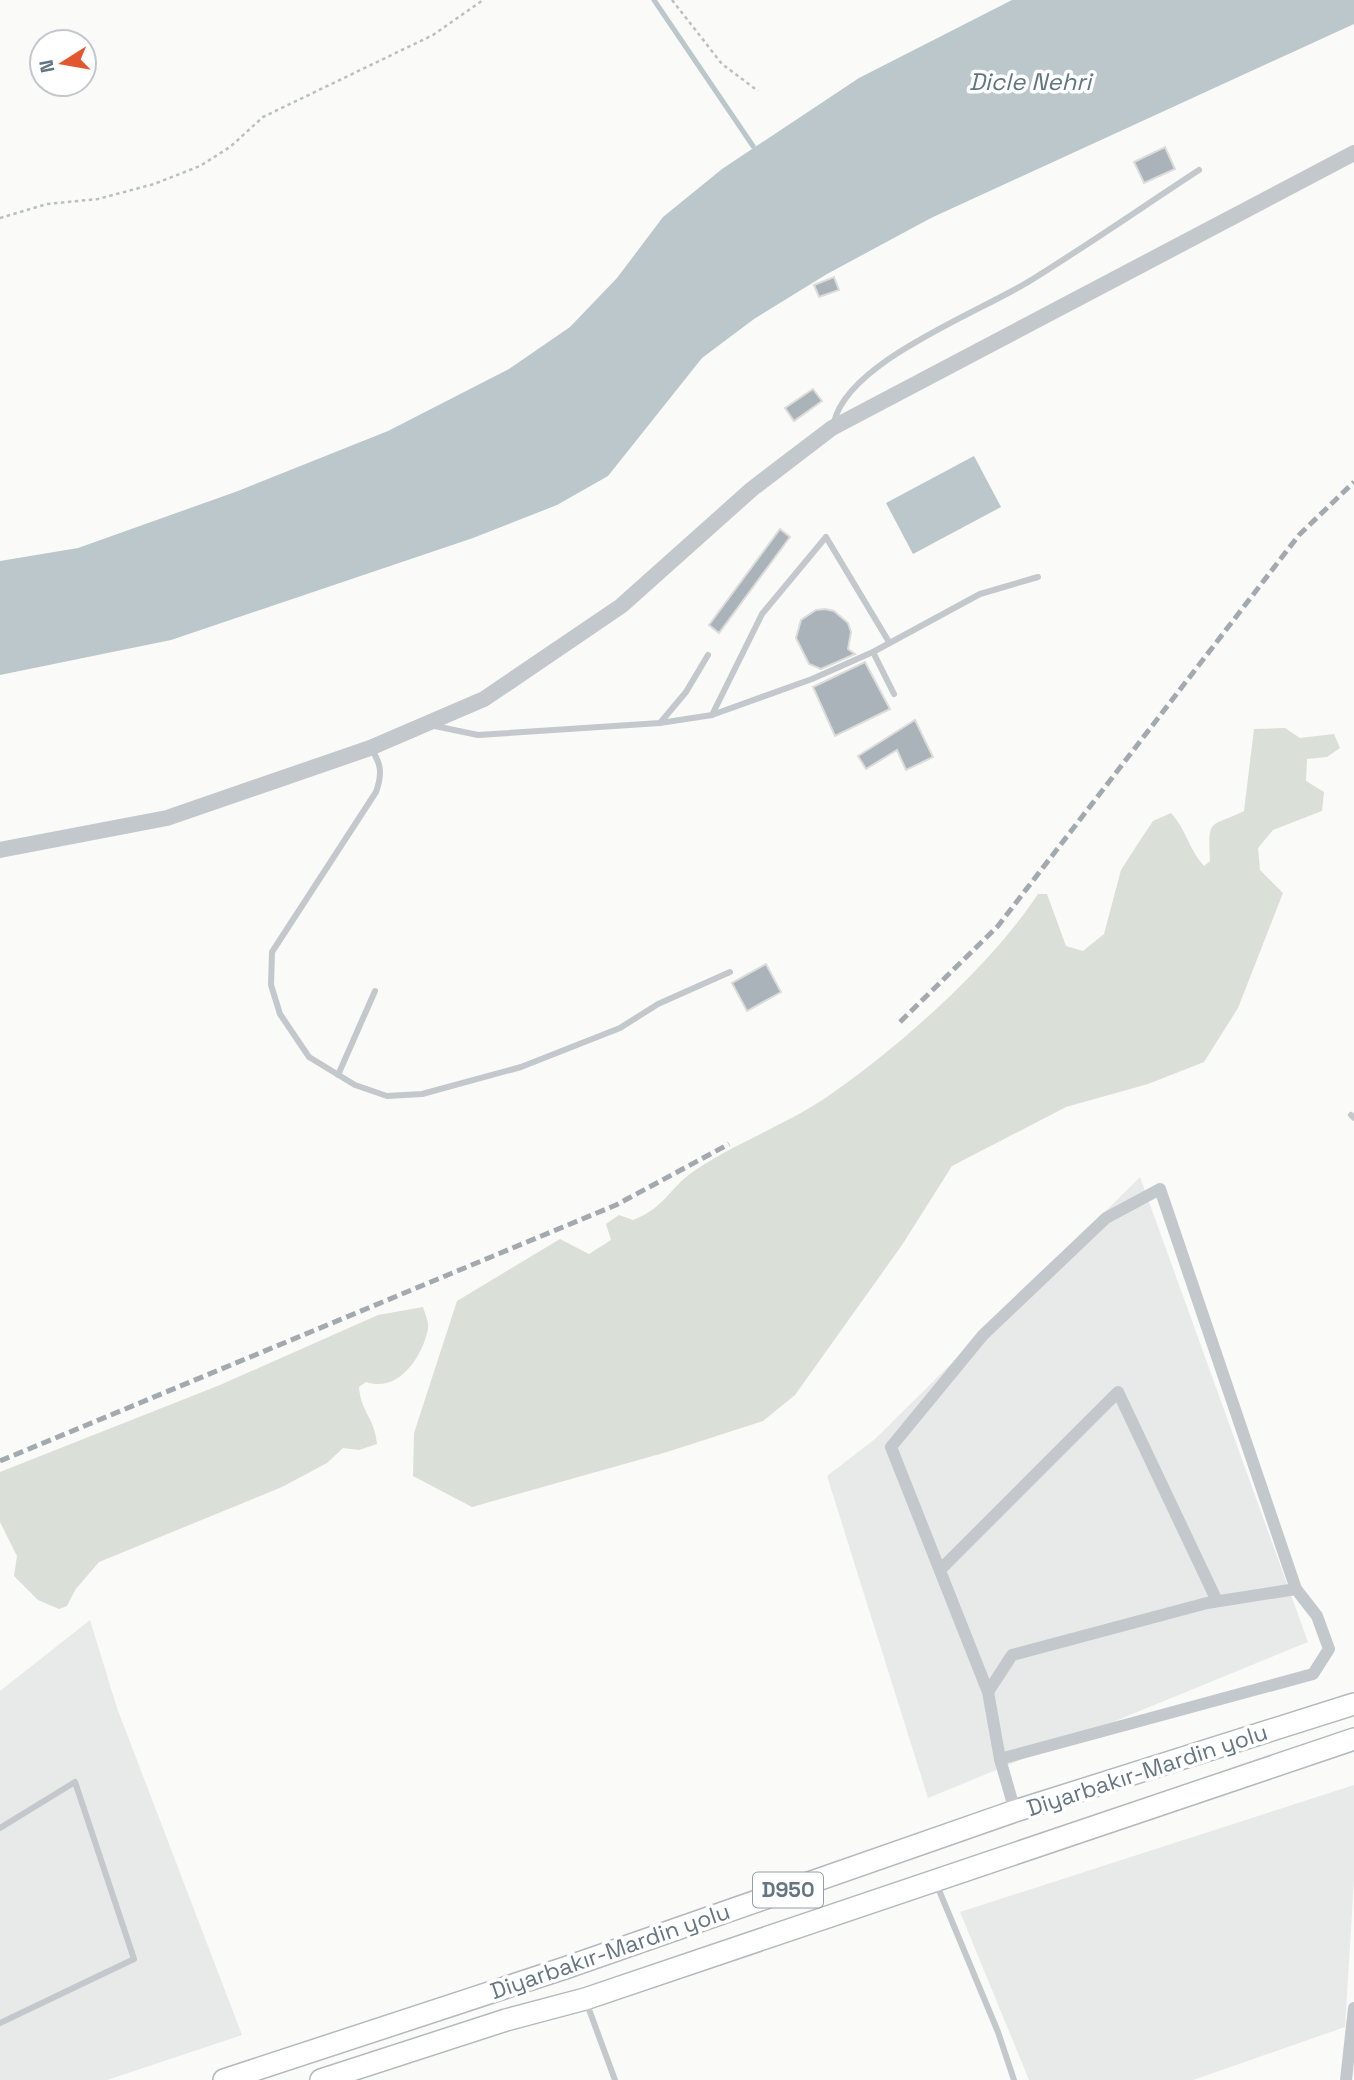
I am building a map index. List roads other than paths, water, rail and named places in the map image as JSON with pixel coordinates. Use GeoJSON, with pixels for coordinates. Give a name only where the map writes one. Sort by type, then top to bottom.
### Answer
{"type":"FeatureCollection","features":[{"type":"Feature","properties":{"kind":"highway","name":"Diyarbakır-Mardin yolu"},"geometry":{"type":"LineString","coordinates":[[224,2080],[578,1963],[1015,1811],[1354,1704]]}},
{"type":"Feature","properties":{"kind":"highway","name":"Diyarbakır-Mardin yolu"},"geometry":{"type":"LineString","coordinates":[[321,2080],[506,2020],[585,1999],[1354,1739]]}},
{"type":"Feature","properties":{"kind":"street"},"geometry":{"type":"LineString","coordinates":[[0,850],[167,818],[370,748],[484,699],[621,606],[752,489],[832,428],[1354,153]]}},
{"type":"Feature","properties":{"kind":"street"},"geometry":{"type":"LineString","coordinates":[[1000,1759],[1211,1699],[1313,1674],[1329,1649],[1317,1616],[1296,1589],[1160,1189],[1106,1218],[983,1335],[891,1447],[988,1692],[1000,1759],[1015,1811]]}},
{"type":"Feature","properties":{"kind":"street"},"geometry":{"type":"LineString","coordinates":[[940,1570],[1118,1392],[1217,1601]]}},
{"type":"Feature","properties":{"kind":"street"},"geometry":{"type":"LineString","coordinates":[[988,1692],[1012,1655],[1217,1601],[1296,1589]]}},
{"type":"Feature","properties":{"kind":"street"},"geometry":{"type":"LineString","coordinates":[[1346,2080],[1354,2008]]}},
{"type":"Feature","properties":{"kind":"lane"},"geometry":{"type":"LineString","coordinates":[[832,428],[838,404],[868,377],[928,334],[1030,281],[1199,170]]}},
{"type":"Feature","properties":{"kind":"lane"},"geometry":{"type":"LineString","coordinates":[[712,715],[762,614],[826,537],[889,642]]}},
{"type":"Feature","properties":{"kind":"lane"},"geometry":{"type":"LineString","coordinates":[[425,724],[478,736],[660,723],[712,715],[812,679],[873,652],[980,594],[1038,578]]}},
{"type":"Feature","properties":{"kind":"lane"},"geometry":{"type":"LineString","coordinates":[[873,652],[894,694]]}},
{"type":"Feature","properties":{"kind":"lane"},"geometry":{"type":"LineString","coordinates":[[660,723],[686,692],[708,655]]}},
{"type":"Feature","properties":{"kind":"lane"},"geometry":{"type":"LineString","coordinates":[[370,748],[378,759],[382,777],[376,792],[290,920],[272,952],[271,985],[280,1014],[309,1057],[355,1085],[387,1096],[422,1094],[521,1067],[606,1035],[658,1004],[730,972]]}},
{"type":"Feature","properties":{"kind":"lane"},"geometry":{"type":"LineString","coordinates":[[338,1075],[375,991]]}},
{"type":"Feature","properties":{"kind":"lane"},"geometry":{"type":"LineString","coordinates":[[0,1828],[75,1782],[134,1959],[0,2024]]}},
{"type":"Feature","properties":{"kind":"lane"},"geometry":{"type":"LineString","coordinates":[[935,1880],[998,2032],[1014,2080]]}},
{"type":"Feature","properties":{"kind":"lane"},"geometry":{"type":"LineString","coordinates":[[585,1999],[615,2080]]}},
{"type":"Feature","properties":{"kind":"water","name":"Dicle Nehri"},"geometry":{"type":"Polygon","coordinates":[[[1012,0],[1354,0],[1354,24],[931,218],[827,274],[754,319],[702,358],[608,476],[557,505],[473,538],[171,640],[0,675],[0,561],[78,548],[238,491],[388,431],[509,369],[570,327],[617,278],[663,217],[722,169],[859,78],[1012,0]]]}},
{"type":"Feature","properties":{"kind":"water"},"geometry":{"type":"Polygon","coordinates":[[[974,456],[1001,507],[913,554],[886,503],[974,456]]]}},
{"type":"Feature","properties":{"kind":"waterway"},"geometry":{"type":"LineString","coordinates":[[654,0],[753,146]]}},
{"type":"Feature","properties":{"kind":"railway"},"geometry":{"type":"LineString","coordinates":[[900,1022],[998,926],[1299,535],[1354,482]]}},
{"type":"Feature","properties":{"kind":"railway"},"geometry":{"type":"LineString","coordinates":[[0,1461],[616,1205],[729,1144]]}}]}
